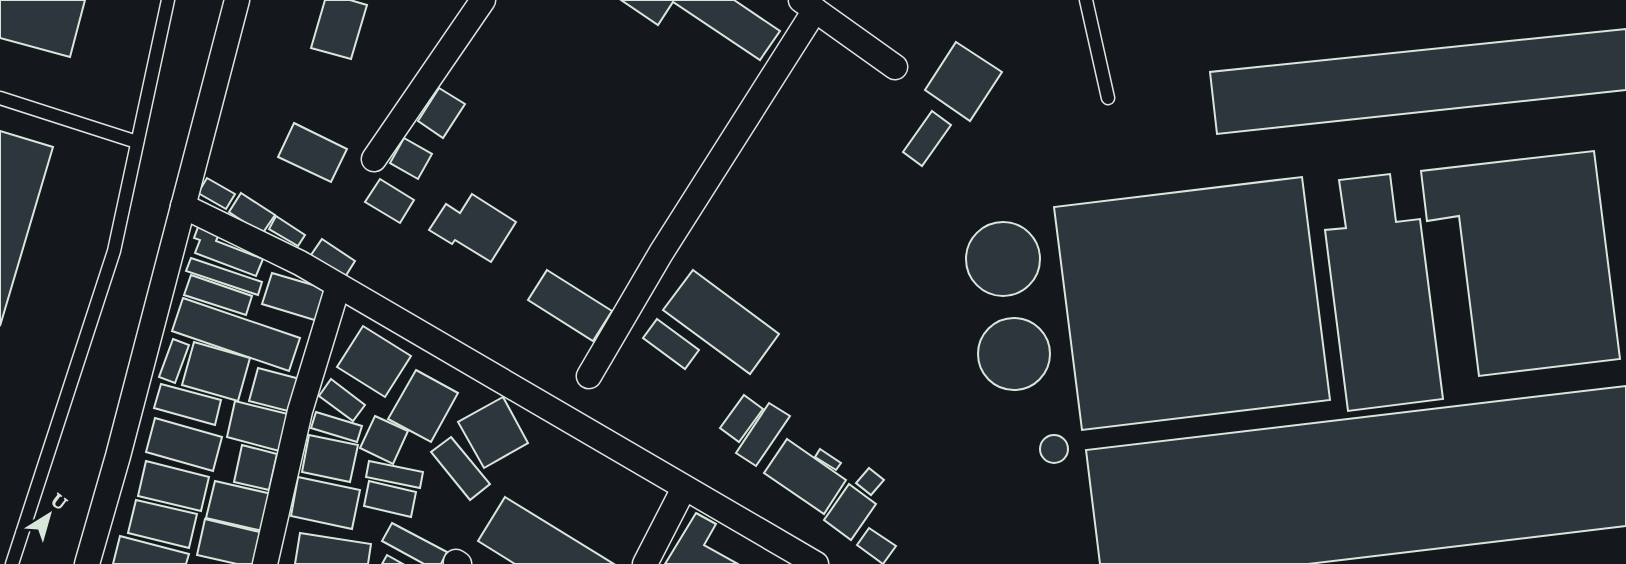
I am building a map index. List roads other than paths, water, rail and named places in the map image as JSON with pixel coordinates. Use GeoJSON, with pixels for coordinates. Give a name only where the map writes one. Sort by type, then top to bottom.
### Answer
{"type":"FeatureCollection","features":[{"type":"Feature","properties":{"kind":"street"},"geometry":{"type":"LineString","coordinates":[[87,564],[118,456],[237,0]]}},
{"type":"Feature","properties":{"kind":"street"},"geometry":{"type":"LineString","coordinates":[[374,159],[484,0]]}},
{"type":"Feature","properties":{"kind":"street"},"geometry":{"type":"LineString","coordinates":[[589,376],[808,5],[895,67]]}},
{"type":"Feature","properties":{"kind":"street"},"geometry":{"type":"LineString","coordinates":[[183,206],[300,263],[816,564]]}},
{"type":"Feature","properties":{"kind":"street"},"geometry":{"type":"LineString","coordinates":[[265,564],[300,411],[338,286]]}},
{"type":"Feature","properties":{"kind":"street"},"geometry":{"type":"LineString","coordinates":[[645,564],[684,488]]}},
{"type":"Feature","properties":{"kind":"lane"},"geometry":{"type":"LineString","coordinates":[[12,564],[114,251],[168,0]]}},
{"type":"Feature","properties":{"kind":"lane"},"geometry":{"type":"LineString","coordinates":[[1086,0],[1108,98]]}},
{"type":"Feature","properties":{"kind":"lane"},"geometry":{"type":"LineString","coordinates":[[0,98],[137,142]]}}]}
